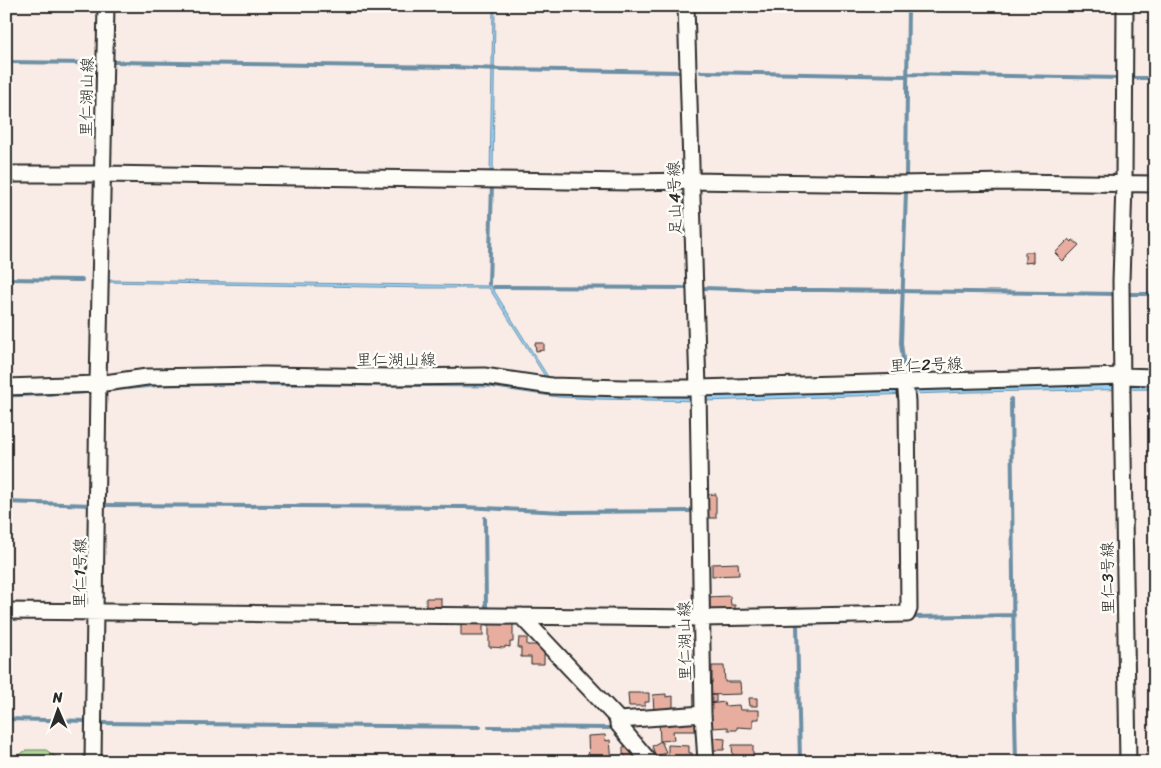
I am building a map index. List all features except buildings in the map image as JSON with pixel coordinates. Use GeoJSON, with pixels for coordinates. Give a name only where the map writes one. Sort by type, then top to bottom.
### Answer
{"type":"FeatureCollection","features":[{"type":"Feature","properties":{"kind":"street","name":"里仁湖山線"},"geometry":{"type":"LineString","coordinates":[[106,6],[98,384],[147,377],[265,375],[484,376],[551,386],[698,388],[703,714],[706,762]]}},
{"type":"Feature","properties":{"kind":"street","name":"足山4号線"},"geometry":{"type":"LineString","coordinates":[[686,6],[698,388]]}},
{"type":"Feature","properties":{"kind":"street","name":"里仁3号線"},"geometry":{"type":"LineString","coordinates":[[1125,6],[1124,184],[1121,281],[1128,762]]}},
{"type":"Feature","properties":{"kind":"street"},"geometry":{"type":"LineString","coordinates":[[6,174],[630,182],[1155,184]]}},
{"type":"Feature","properties":{"kind":"street","name":"里仁2号線"},"geometry":{"type":"LineString","coordinates":[[698,388],[1122,376],[1155,377]]}},
{"type":"Feature","properties":{"kind":"street"},"geometry":{"type":"LineString","coordinates":[[6,611],[701,618],[907,614],[909,609],[907,400],[905,382]]}},
{"type":"Feature","properties":{"kind":"street"},"geometry":{"type":"LineString","coordinates":[[6,387],[98,384]]}},
{"type":"Feature","properties":{"kind":"street","name":"里仁1号線"},"geometry":{"type":"LineString","coordinates":[[93,762],[98,384]]}},
{"type":"Feature","properties":{"kind":"street"},"geometry":{"type":"LineString","coordinates":[[521,616],[619,720],[618,724],[650,762]]}},
{"type":"Feature","properties":{"kind":"street"},"geometry":{"type":"LineString","coordinates":[[619,720],[703,714]]}},
{"type":"Feature","properties":{"kind":"green space"},"geometry":{"type":"Polygon","coordinates":[[[27,750],[46,750],[63,762],[8,762],[27,750]]]}},
{"type":"Feature","properties":{"kind":"water"},"geometry":{"type":"Polygon","coordinates":[[[493,6],[495,6],[493,175],[490,175],[493,6]]]}},
{"type":"Feature","properties":{"kind":"water"},"geometry":{"type":"Polygon","coordinates":[[[104,280],[491,286],[550,380],[548,381],[489,288],[104,282],[104,280]]]}},
{"type":"Feature","properties":{"kind":"water"},"geometry":{"type":"Polygon","coordinates":[[[167,382],[490,383],[598,395],[690,397],[1051,386],[1155,385],[1155,389],[971,392],[706,401],[558,397],[489,387],[249,385],[163,386],[81,394],[6,397],[6,393],[167,382]]]}},
{"type":"Feature","properties":{"kind":"waterway"},"geometry":{"type":"LineString","coordinates":[[906,177],[908,6]]}},
{"type":"Feature","properties":{"kind":"waterway"},"geometry":{"type":"LineString","coordinates":[[6,62],[89,63]]}},
{"type":"Feature","properties":{"kind":"waterway"},"geometry":{"type":"LineString","coordinates":[[114,62],[680,72]]}},
{"type":"Feature","properties":{"kind":"waterway"},"geometry":{"type":"LineString","coordinates":[[701,72],[907,76]]}},
{"type":"Feature","properties":{"kind":"waterway"},"geometry":{"type":"LineString","coordinates":[[907,74],[1119,78]]}},
{"type":"Feature","properties":{"kind":"waterway"},"geometry":{"type":"LineString","coordinates":[[1132,78],[1155,78]]}},
{"type":"Feature","properties":{"kind":"waterway"},"geometry":{"type":"LineString","coordinates":[[489,284],[492,184]]}},
{"type":"Feature","properties":{"kind":"waterway"},"geometry":{"type":"LineString","coordinates":[[904,368],[901,343],[906,191]]}},
{"type":"Feature","properties":{"kind":"waterway"},"geometry":{"type":"LineString","coordinates":[[6,279],[82,280]]}},
{"type":"Feature","properties":{"kind":"waterway"},"geometry":{"type":"LineString","coordinates":[[494,287],[687,288]]}},
{"type":"Feature","properties":{"kind":"waterway"},"geometry":{"type":"LineString","coordinates":[[703,288],[1118,294]]}},
{"type":"Feature","properties":{"kind":"waterway"},"geometry":{"type":"LineString","coordinates":[[1128,294],[1155,294]]}},
{"type":"Feature","properties":{"kind":"waterway"},"geometry":{"type":"LineString","coordinates":[[1011,399],[1016,762]]}},
{"type":"Feature","properties":{"kind":"waterway"},"geometry":{"type":"LineString","coordinates":[[6,502],[92,505]]}},
{"type":"Feature","properties":{"kind":"waterway"},"geometry":{"type":"LineString","coordinates":[[102,505],[464,507],[563,512],[693,511]]}},
{"type":"Feature","properties":{"kind":"waterway"},"geometry":{"type":"LineString","coordinates":[[485,518],[486,608]]}},
{"type":"Feature","properties":{"kind":"waterway"},"geometry":{"type":"LineString","coordinates":[[915,617],[1014,615]]}},
{"type":"Feature","properties":{"kind":"waterway"},"geometry":{"type":"LineString","coordinates":[[772,624],[848,623]]}},
{"type":"Feature","properties":{"kind":"waterway"},"geometry":{"type":"LineString","coordinates":[[797,624],[800,762]]}},
{"type":"Feature","properties":{"kind":"waterway"},"geometry":{"type":"LineString","coordinates":[[6,719],[87,721]]}},
{"type":"Feature","properties":{"kind":"waterway"},"geometry":{"type":"LineString","coordinates":[[100,723],[480,727]]}},
{"type":"Feature","properties":{"kind":"waterway"},"geometry":{"type":"LineString","coordinates":[[489,727],[609,728]]}}]}
